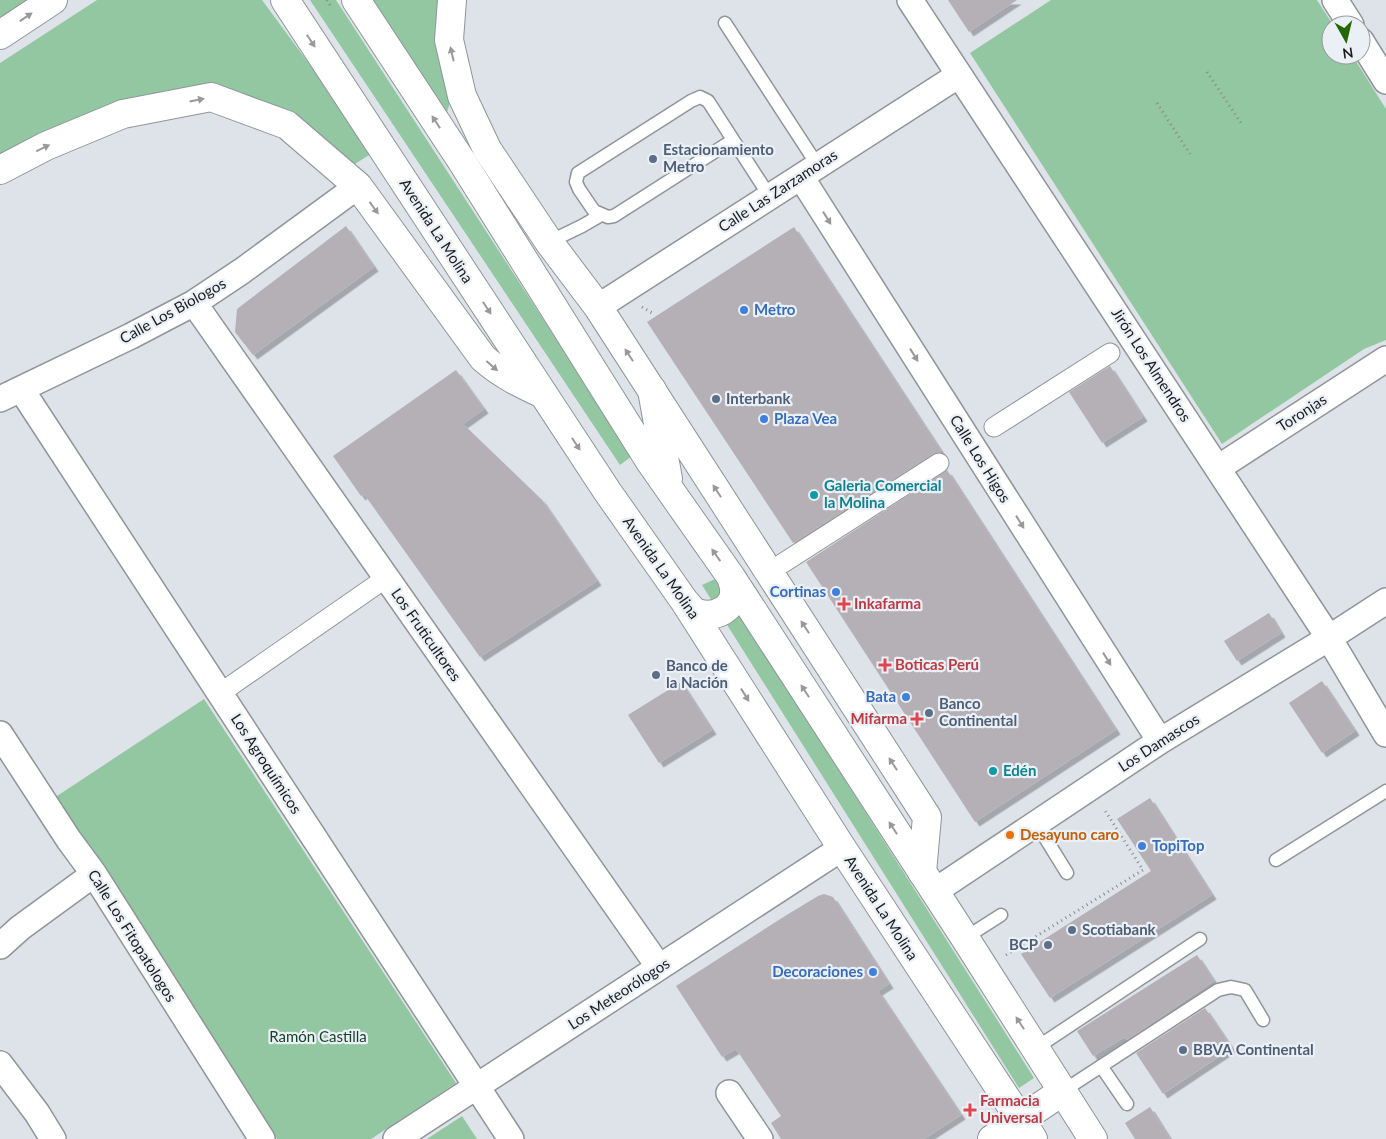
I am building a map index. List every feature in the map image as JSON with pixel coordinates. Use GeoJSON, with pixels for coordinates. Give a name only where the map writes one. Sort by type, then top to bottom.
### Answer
{"type":"FeatureCollection","features":[{"type":"Feature","properties":{"kind":"main road"},"geometry":{"type":"LineString","coordinates":[[0,35],[52,0]]}},
{"type":"Feature","properties":{"kind":"main road","name":"Avenida La Molina"},"geometry":{"type":"LineString","coordinates":[[284,0],[607,491],[685,602],[842,848],[1026,1129]]}},
{"type":"Feature","properties":{"kind":"main road"},"geometry":{"type":"LineString","coordinates":[[356,0],[457,154],[651,463],[731,577],[1036,1048],[1092,1139]]}},
{"type":"Feature","properties":{"kind":"main road"},"geometry":{"type":"LineString","coordinates":[[452,0],[449,40],[462,96],[487,149],[549,242],[598,308],[927,817],[928,882]]}},
{"type":"Feature","properties":{"kind":"main road"},"geometry":{"type":"LineString","coordinates":[[0,170],[46,146],[124,114],[210,98],[287,125],[358,186],[483,358],[498,371],[544,394]]}},
{"type":"Feature","properties":{"kind":"main road"},"geometry":{"type":"LineString","coordinates":[[522,258],[549,242]]}},
{"type":"Feature","properties":{"kind":"main road"},"geometry":{"type":"LineString","coordinates":[[652,390],[669,488]]}},
{"type":"Feature","properties":{"kind":"main road"},"geometry":{"type":"LineString","coordinates":[[685,602],[695,612],[708,616],[721,613],[731,603],[734,590],[731,577]]}},
{"type":"Feature","properties":{"kind":"main road"},"geometry":{"type":"LineString","coordinates":[[992,1139],[1026,1129],[1063,1091]]}},
{"type":"Feature","properties":{"kind":"street","name":"Jirón Los Almendros"},"geometry":{"type":"LineString","coordinates":[[910,0],[1329,638],[1386,734]]}},
{"type":"Feature","properties":{"kind":"street"},"geometry":{"type":"LineString","coordinates":[[1335,0],[1345,15]]}},
{"type":"Feature","properties":{"kind":"street"},"geometry":{"type":"LineString","coordinates":[[1371,57],[1386,81]]}},
{"type":"Feature","properties":{"kind":"street","name":"Calle Las Zarzamoras"},"geometry":{"type":"LineString","coordinates":[[598,308],[959,75]]}},
{"type":"Feature","properties":{"kind":"street","name":"Calle Los Higos"},"geometry":{"type":"LineString","coordinates":[[809,171],[1160,741]]}},
{"type":"Feature","properties":{"kind":"street","name":"Calle Los Biologos"},"geometry":{"type":"LineString","coordinates":[[11,394],[194,303],[250,265],[358,186]]}},
{"type":"Feature","properties":{"kind":"street","name":"Los Fruticultores"},"geometry":{"type":"LineString","coordinates":[[194,303],[659,967]]}},
{"type":"Feature","properties":{"kind":"street"},"geometry":{"type":"LineString","coordinates":[[994,427],[1110,352]]}},
{"type":"Feature","properties":{"kind":"street","name":"Toronjas"},"geometry":{"type":"LineString","coordinates":[[1218,468],[1386,359]]}},
{"type":"Feature","properties":{"kind":"street","name":"Los Agroquímicos"},"geometry":{"type":"LineString","coordinates":[[11,394],[219,694],[511,1139]]}},
{"type":"Feature","properties":{"kind":"street"},"geometry":{"type":"LineString","coordinates":[[769,572],[939,463]]}},
{"type":"Feature","properties":{"kind":"street"},"geometry":{"type":"LineString","coordinates":[[219,694],[386,578]]}},
{"type":"Feature","properties":{"kind":"street","name":"Los Damascos"},"geometry":{"type":"LineString","coordinates":[[928,882],[1036,824],[1160,741],[1386,601]]}},
{"type":"Feature","properties":{"kind":"street","name":"Calle Los Fitopatologos"},"geometry":{"type":"LineString","coordinates":[[0,734],[69,840],[94,874],[262,1139]]}},
{"type":"Feature","properties":{"kind":"street","name":"Los Meteorólogos"},"geometry":{"type":"LineString","coordinates":[[396,1139],[842,848]]}},
{"type":"Feature","properties":{"kind":"street"},"geometry":{"type":"LineString","coordinates":[[0,946],[20,928],[94,874]]}},
{"type":"Feature","properties":{"kind":"street"},"geometry":{"type":"LineString","coordinates":[[0,1064],[37,1113],[53,1139]]}},
{"type":"Feature","properties":{"kind":"street"},"geometry":{"type":"LineString","coordinates":[[729,1093],[760,1139]]}},
{"type":"Feature","properties":{"kind":"lane"},"geometry":{"type":"LineString","coordinates":[[725,23],[809,171]]}},
{"type":"Feature","properties":{"kind":"lane"},"geometry":{"type":"LineString","coordinates":[[733,140],[614,216],[608,217],[594,211],[576,182],[578,173],[700,97],[708,101],[770,197]]}},
{"type":"Feature","properties":{"kind":"lane"},"geometry":{"type":"LineString","coordinates":[[549,242],[601,215]]}},
{"type":"Feature","properties":{"kind":"lane"},"geometry":{"type":"LineString","coordinates":[[1276,860],[1386,791]]}},
{"type":"Feature","properties":{"kind":"lane"},"geometry":{"type":"LineString","coordinates":[[1036,824],[1067,873]]}},
{"type":"Feature","properties":{"kind":"lane"},"geometry":{"type":"LineString","coordinates":[[965,938],[1000,915]]}},
{"type":"Feature","properties":{"kind":"lane"},"geometry":{"type":"LineString","coordinates":[[1036,1048],[1200,938]]}},
{"type":"Feature","properties":{"kind":"lane"},"geometry":{"type":"LineString","coordinates":[[1063,1091],[1218,990],[1231,987],[1245,990],[1263,1020]]}},
{"type":"Feature","properties":{"kind":"lane"},"geometry":{"type":"LineString","coordinates":[[1101,1066],[1127,1104]]}},
{"type":"Feature","properties":{"kind":"path"},"geometry":{"type":"LineString","coordinates":[[1206,72],[1241,123]]}},
{"type":"Feature","properties":{"kind":"path"},"geometry":{"type":"LineString","coordinates":[[1157,102],[1190,154]]}},
{"type":"Feature","properties":{"kind":"path"},"geometry":{"type":"LineString","coordinates":[[1005,956],[1143,870],[1104,809]]}},
{"type":"Feature","properties":{"kind":"green space"},"geometry":{"type":"Polygon","coordinates":[[[0,0],[28,0],[0,19],[0,0]]]}},
{"type":"Feature","properties":{"kind":"green space"},"geometry":{"type":"Polygon","coordinates":[[[97,0],[262,0],[369,145],[369,155],[355,164],[184,91],[133,97],[0,154],[0,63],[97,0]]]}},
{"type":"Feature","properties":{"kind":"green space"},"geometry":{"type":"Polygon","coordinates":[[[310,0],[336,0],[632,456],[620,465],[310,0]]]}},
{"type":"Feature","properties":{"kind":"green space"},"geometry":{"type":"Polygon","coordinates":[[[371,0],[439,0],[450,103],[445,118],[371,0]]]}},
{"type":"Feature","properties":{"kind":"green space"},"geometry":{"type":"Polygon","coordinates":[[[1051,0],[1317,0],[1327,15],[1321,15],[1321,65],[1358,65],[1386,109],[1386,340],[1364,349],[1222,444],[970,53],[1051,0]]]}},
{"type":"Feature","properties":{"kind":"green space"},"geometry":{"type":"Polygon","coordinates":[[[717,578],[1034,1078],[1019,1088],[702,585],[717,578]]]}},
{"type":"Feature","properties":{"kind":"green space","name":"Ramón Castilla"},"geometry":{"type":"Polygon","coordinates":[[[204,699],[456,1083],[371,1139],[277,1139],[54,798],[204,699]]]}},
{"type":"Feature","properties":{"kind":"green space"},"geometry":{"type":"Polygon","coordinates":[[[462,1116],[477,1139],[427,1139],[462,1116]]]}},
{"type":"Feature","properties":{"kind":"building"},"geometry":{"type":"Polygon","coordinates":[[[948,0],[1017,0],[969,32],[948,0]]]}},
{"type":"Feature","properties":{"kind":"building"},"geometry":{"type":"Polygon","coordinates":[[[346,226],[374,267],[253,355],[235,332],[237,309],[346,226]]]}},
{"type":"Feature","properties":{"kind":"building"},"geometry":{"type":"Polygon","coordinates":[[[794,227],[941,451],[933,454],[793,543],[647,322],[794,227]]]}},
{"type":"Feature","properties":{"kind":"building"},"geometry":{"type":"Polygon","coordinates":[[[1110,366],[1143,417],[1102,443],[1069,392],[1110,366]]]}},
{"type":"Feature","properties":{"kind":"building"},"geometry":{"type":"Polygon","coordinates":[[[456,370],[484,409],[463,424],[542,500],[597,581],[480,657],[364,494],[361,496],[333,456],[456,370]]]}},
{"type":"Feature","properties":{"kind":"building"},"geometry":{"type":"Polygon","coordinates":[[[947,470],[1116,730],[975,822],[806,562],[947,470]]]}},
{"type":"Feature","properties":{"kind":"building"},"geometry":{"type":"Polygon","coordinates":[[[1269,613],[1281,633],[1237,661],[1224,641],[1269,613]]]}},
{"type":"Feature","properties":{"kind":"building"},"geometry":{"type":"Polygon","coordinates":[[[1322,681],[1355,731],[1322,753],[1289,703],[1322,681]]]}},
{"type":"Feature","properties":{"kind":"building"},"geometry":{"type":"Polygon","coordinates":[[[681,682],[712,730],[659,763],[628,715],[681,682]]]}},
{"type":"Feature","properties":{"kind":"building"},"geometry":{"type":"Polygon","coordinates":[[[1150,798],[1212,895],[1050,998],[1021,954],[1151,871],[1117,819],[1150,798]]]}},
{"type":"Feature","properties":{"kind":"building"},"geometry":{"type":"Polygon","coordinates":[[[824,894],[833,897],[889,984],[878,991],[961,1115],[924,1139],[781,1139],[771,1123],[781,1116],[736,1049],[722,1057],[676,986],[785,916],[824,894]]]}},
{"type":"Feature","properties":{"kind":"building"},"geometry":{"type":"Polygon","coordinates":[[[1197,955],[1214,981],[1127,1040],[1125,1037],[1093,1056],[1077,1031],[1197,955]]]}},
{"type":"Feature","properties":{"kind":"building","name":"BBVA Continental"},"geometry":{"type":"Polygon","coordinates":[[[1205,1008],[1232,1048],[1163,1094],[1136,1053],[1205,1008]]]}},
{"type":"Feature","properties":{"kind":"building"},"geometry":{"type":"Polygon","coordinates":[[[1150,1107],[1170,1139],[1135,1139],[1125,1123],[1150,1107]]]}},
{"type":"Feature","properties":{"kind":"place","name":"Estacionamiento Metro"},"geometry":{"type":"Point","coordinates":[653,159]}},
{"type":"Feature","properties":{"kind":"place","name":"Metro"},"geometry":{"type":"Point","coordinates":[744,310]}},
{"type":"Feature","properties":{"kind":"place","name":"Interbank"},"geometry":{"type":"Point","coordinates":[716,399]}},
{"type":"Feature","properties":{"kind":"place","name":"Plaza Vea"},"geometry":{"type":"Point","coordinates":[764,419]}},
{"type":"Feature","properties":{"kind":"place","name":"Galeria Comercial la Molina"},"geometry":{"type":"Point","coordinates":[814,495]}},
{"type":"Feature","properties":{"kind":"place","name":"Cortinas"},"geometry":{"type":"Point","coordinates":[836,592]}},
{"type":"Feature","properties":{"kind":"place","name":"Inkafarma"},"geometry":{"type":"Point","coordinates":[844,604]}},
{"type":"Feature","properties":{"kind":"place","name":"Boticas Perú"},"geometry":{"type":"Point","coordinates":[885,665]}},
{"type":"Feature","properties":{"kind":"place","name":"Banco de la Nación"},"geometry":{"type":"Point","coordinates":[656,675]}},
{"type":"Feature","properties":{"kind":"place","name":"Bata"},"geometry":{"type":"Point","coordinates":[906,697]}},
{"type":"Feature","properties":{"kind":"place","name":"Banco Continental"},"geometry":{"type":"Point","coordinates":[929,713]}},
{"type":"Feature","properties":{"kind":"place","name":"Mifarma"},"geometry":{"type":"Point","coordinates":[917,719]}},
{"type":"Feature","properties":{"kind":"place","name":"Edén"},"geometry":{"type":"Point","coordinates":[993,771]}},
{"type":"Feature","properties":{"kind":"place","name":"Desayuno caro"},"geometry":{"type":"Point","coordinates":[1010,835]}},
{"type":"Feature","properties":{"kind":"place","name":"TopiTop"},"geometry":{"type":"Point","coordinates":[1142,846]}},
{"type":"Feature","properties":{"kind":"place","name":"Scotiabank"},"geometry":{"type":"Point","coordinates":[1072,930]}},
{"type":"Feature","properties":{"kind":"place","name":"BCP"},"geometry":{"type":"Point","coordinates":[1048,945]}},
{"type":"Feature","properties":{"kind":"place","name":"Decoraciones"},"geometry":{"type":"Point","coordinates":[873,972]}},
{"type":"Feature","properties":{"kind":"place","name":"BBVA Continental"},"geometry":{"type":"Point","coordinates":[1183,1050]}},
{"type":"Feature","properties":{"kind":"place","name":"Farmacia Universal"},"geometry":{"type":"Point","coordinates":[970,1110]}}]}
